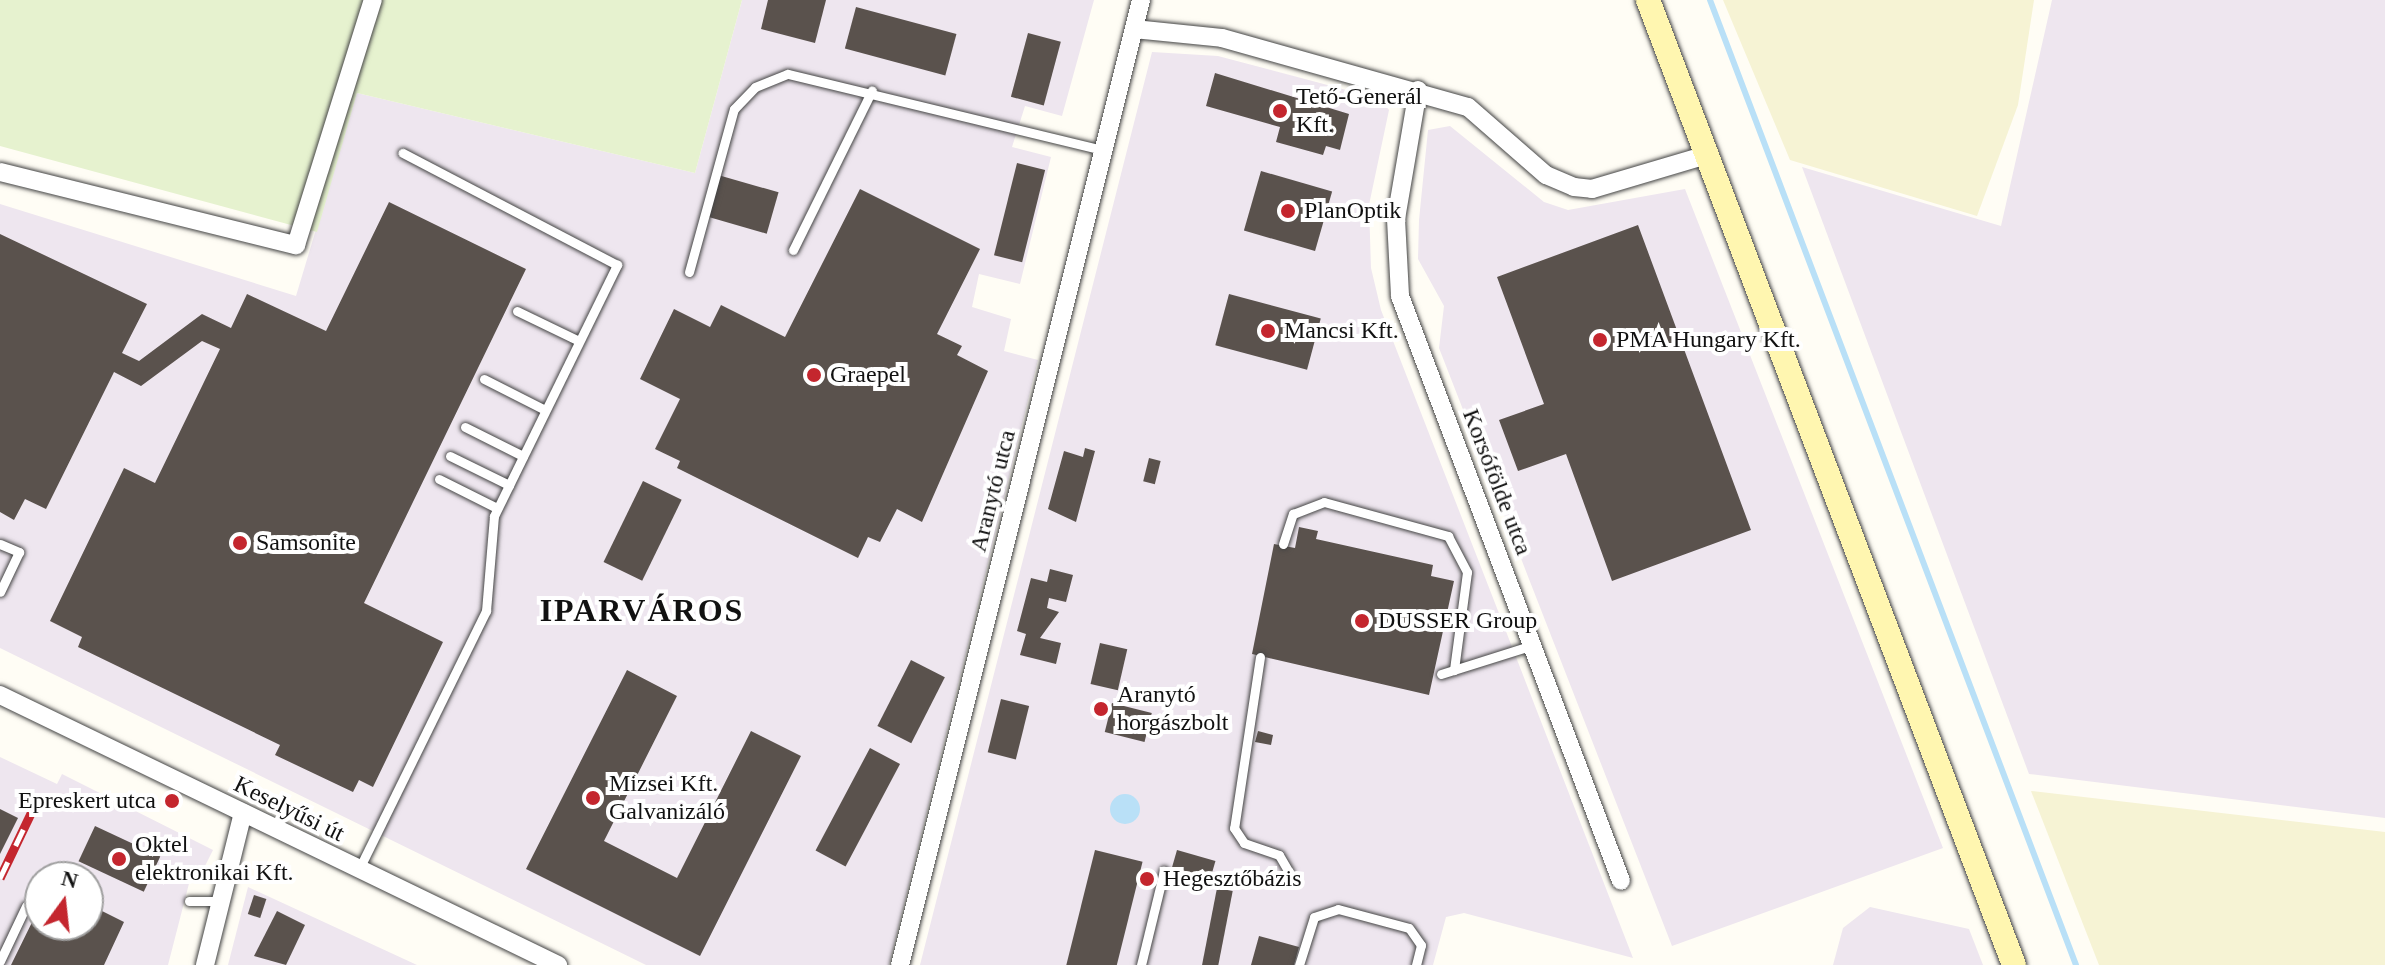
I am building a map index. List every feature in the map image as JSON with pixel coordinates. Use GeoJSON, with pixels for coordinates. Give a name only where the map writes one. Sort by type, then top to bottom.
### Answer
{"type":"FeatureCollection","features":[{"type":"Feature","properties":{"kind":"main road"},"geometry":{"type":"LineString","coordinates":[[1648,0],[2014,965]]}},
{"type":"Feature","properties":{"kind":"street"},"geometry":{"type":"LineString","coordinates":[[0,172],[296,245],[373,0]]}},
{"type":"Feature","properties":{"kind":"street","name":"Aranytó utca"},"geometry":{"type":"LineString","coordinates":[[900,965],[1141,0]]}},
{"type":"Feature","properties":{"kind":"street"},"geometry":{"type":"LineString","coordinates":[[1134,29],[1222,38],[1418,90],[1468,107],[1546,175],[1574,187],[1592,189],[1707,155]]}},
{"type":"Feature","properties":{"kind":"street","name":"Korsófölde utca"},"geometry":{"type":"LineString","coordinates":[[1418,90],[1396,219],[1400,296],[1621,881]]}},
{"type":"Feature","properties":{"kind":"street","name":"Keselyűsi út"},"geometry":{"type":"LineString","coordinates":[[0,695],[558,965]]}},
{"type":"Feature","properties":{"kind":"street"},"geometry":{"type":"LineString","coordinates":[[205,965],[243,813]]}},
{"type":"Feature","properties":{"kind":"lane"},"geometry":{"type":"LineString","coordinates":[[689,272],[727,125],[744,96],[788,74],[872,90],[1103,150]]}},
{"type":"Feature","properties":{"kind":"lane"},"geometry":{"type":"LineString","coordinates":[[793,250],[872,90]]}},
{"type":"Feature","properties":{"kind":"lane"},"geometry":{"type":"LineString","coordinates":[[359,869],[486,611],[497,508],[617,265],[403,153]]}},
{"type":"Feature","properties":{"kind":"lane"},"geometry":{"type":"LineString","coordinates":[[517,311],[579,341]]}},
{"type":"Feature","properties":{"kind":"lane"},"geometry":{"type":"LineString","coordinates":[[484,379],[545,410]]}},
{"type":"Feature","properties":{"kind":"lane"},"geometry":{"type":"LineString","coordinates":[[465,427],[523,456]]}},
{"type":"Feature","properties":{"kind":"lane"},"geometry":{"type":"LineString","coordinates":[[450,456],[509,485]]}},
{"type":"Feature","properties":{"kind":"lane"},"geometry":{"type":"LineString","coordinates":[[439,479],[497,508]]}},
{"type":"Feature","properties":{"kind":"lane"},"geometry":{"type":"LineString","coordinates":[[1283,544],[1293,514],[1324,502],[1448,536],[1467,572],[1454,670]]}},
{"type":"Feature","properties":{"kind":"lane"},"geometry":{"type":"LineString","coordinates":[[0,544],[19,552],[0,592]]}},
{"type":"Feature","properties":{"kind":"lane"},"geometry":{"type":"LineString","coordinates":[[1441,674],[1533,645]]}},
{"type":"Feature","properties":{"kind":"lane"},"geometry":{"type":"LineString","coordinates":[[1260,657],[1234,828],[1244,843],[1279,855],[1289,872]]}},
{"type":"Feature","properties":{"kind":"lane"},"geometry":{"type":"LineString","coordinates":[[1141,965],[1164,871]]}},
{"type":"Feature","properties":{"kind":"lane"},"geometry":{"type":"LineString","coordinates":[[189,901],[221,901]]}},
{"type":"Feature","properties":{"kind":"lane"},"geometry":{"type":"LineString","coordinates":[[1299,965],[1314,917],[1338,909],[1409,928],[1421,945],[1416,965]]}},
{"type":"Feature","properties":{"kind":"lane"},"geometry":{"type":"LineString","coordinates":[[0,961],[24,910]]}},
{"type":"Feature","properties":{"kind":"shaded area"},"geometry":{"type":"Polygon","coordinates":[[[742,0],[1094,0],[1062,116],[1025,106],[1012,147],[1051,157],[1020,284],[979,274],[972,307],[1011,319],[1004,351],[1038,360],[889,965],[646,965],[0,648],[0,204],[296,296],[357,93],[695,173],[742,0]]]}},
{"type":"Feature","properties":{"kind":"shaded area"},"geometry":{"type":"Polygon","coordinates":[[[1723,0],[2034,0],[2018,105],[1977,216],[1790,160],[1723,0]]]}},
{"type":"Feature","properties":{"kind":"shaded area"},"geometry":{"type":"Polygon","coordinates":[[[2052,0],[2385,0],[2385,818],[2029,774],[1802,167],[2001,226],[2052,0]]]}},
{"type":"Feature","properties":{"kind":"shaded area"},"geometry":{"type":"Polygon","coordinates":[[[1152,52],[1218,56],[1380,99],[1389,110],[1369,205],[1371,268],[1381,310],[1633,958],[1464,913],[1446,917],[1433,965],[920,965],[1152,52]]]}},
{"type":"Feature","properties":{"kind":"shaded area"},"geometry":{"type":"Polygon","coordinates":[[[1450,126],[1544,202],[1568,210],[1685,189],[1943,848],[1672,946],[1439,348],[1444,306],[1418,259],[1419,220],[1428,130],[1450,126]]]}},
{"type":"Feature","properties":{"kind":"shaded area"},"geometry":{"type":"Polygon","coordinates":[[[0,757],[57,784],[62,774],[213,850],[202,872],[193,868],[168,965],[0,965],[0,757]]]}},
{"type":"Feature","properties":{"kind":"shaded area"},"geometry":{"type":"Polygon","coordinates":[[[2031,791],[2385,832],[2385,965],[2099,965],[2031,791]]]}},
{"type":"Feature","properties":{"kind":"shaded area"},"geometry":{"type":"Polygon","coordinates":[[[248,887],[417,965],[228,965],[248,887]]]}},
{"type":"Feature","properties":{"kind":"shaded area"},"geometry":{"type":"Polygon","coordinates":[[[1870,907],[1969,929],[1983,965],[1833,965],[1843,928],[1870,907]]]}},
{"type":"Feature","properties":{"kind":"green space"},"geometry":{"type":"Polygon","coordinates":[[[0,0],[742,0],[695,173],[357,93],[317,232],[0,146],[0,0]]]}},
{"type":"Feature","properties":{"kind":"water"},"geometry":{"type":"Polygon","coordinates":[[[1125,794],[1136,798],[1140,809],[1136,820],[1125,824],[1114,820],[1110,809],[1114,798],[1125,794]]]}},
{"type":"Feature","properties":{"kind":"building"},"geometry":{"type":"Polygon","coordinates":[[[768,0],[826,0],[815,43],[761,29],[768,0]]]}},
{"type":"Feature","properties":{"kind":"building"},"geometry":{"type":"Polygon","coordinates":[[[856,7],[956,34],[945,75],[845,49],[856,7]]]}},
{"type":"Feature","properties":{"kind":"building"},"geometry":{"type":"Polygon","coordinates":[[[1028,33],[1061,42],[1044,106],[1011,97],[1028,33]]]}},
{"type":"Feature","properties":{"kind":"building","name":"Tető-Generál Kft."},"geometry":{"type":"Polygon","coordinates":[[[1215,73],[1349,114],[1340,150],[1326,146],[1323,155],[1276,142],[1280,127],[1206,106],[1215,73]]]}},
{"type":"Feature","properties":{"kind":"building"},"geometry":{"type":"Polygon","coordinates":[[[1017,163],[1045,170],[1022,262],[994,255],[1017,163]]]}},
{"type":"Feature","properties":{"kind":"building","name":"PlanOptik"},"geometry":{"type":"Polygon","coordinates":[[[1261,171],[1332,191],[1315,251],[1244,231],[1261,171]]]}},
{"type":"Feature","properties":{"kind":"building"},"geometry":{"type":"Polygon","coordinates":[[[718,175],[779,192],[767,234],[706,216],[718,175]]]}},
{"type":"Feature","properties":{"kind":"building","name":"Graepel"},"geometry":{"type":"Polygon","coordinates":[[[860,189],[980,249],[937,334],[962,346],[957,355],[988,371],[922,522],[897,509],[880,542],[868,537],[858,558],[677,468],[680,461],[655,449],[680,399],[640,379],[674,309],[710,327],[721,305],[785,337],[860,189]]]}},
{"type":"Feature","properties":{"kind":"building","name":"Samsonite"},"geometry":{"type":"Polygon","coordinates":[[[389,202],[526,269],[364,603],[443,642],[373,787],[359,780],[353,792],[275,755],[280,745],[78,647],[82,637],[50,621],[124,468],[155,483],[220,349],[202,341],[141,386],[114,372],[46,509],[25,499],[14,520],[0,512],[0,234],[147,304],[122,353],[139,361],[202,314],[231,328],[247,294],[326,331],[389,202]]]}},
{"type":"Feature","properties":{"kind":"building","name":"PMA Hungary Kft."},"geometry":{"type":"Polygon","coordinates":[[[1638,225],[1751,530],[1612,581],[1566,454],[1518,471],[1499,420],[1544,404],[1497,277],[1638,225]]]}},
{"type":"Feature","properties":{"kind":"building","name":"Mancsi Kft."},"geometry":{"type":"Polygon","coordinates":[[[1229,294],[1321,319],[1307,370],[1215,345],[1229,294]]]}},
{"type":"Feature","properties":{"kind":"building"},"geometry":{"type":"Polygon","coordinates":[[[1085,448],[1095,451],[1076,522],[1048,509],[1064,451],[1083,457],[1085,448]]]}},
{"type":"Feature","properties":{"kind":"building"},"geometry":{"type":"Polygon","coordinates":[[[1149,458],[1161,461],[1155,484],[1143,481],[1149,458]]]}},
{"type":"Feature","properties":{"kind":"building"},"geometry":{"type":"Polygon","coordinates":[[[643,481],[682,500],[642,581],[604,562],[643,481]]]}},
{"type":"Feature","properties":{"kind":"building","name":"DUSSER Group"},"geometry":{"type":"Polygon","coordinates":[[[1299,527],[1318,531],[1316,539],[1433,565],[1431,576],[1454,581],[1429,695],[1252,654],[1274,544],[1295,548],[1299,527]]]}},
{"type":"Feature","properties":{"kind":"building"},"geometry":{"type":"Polygon","coordinates":[[[1050,569],[1073,575],[1066,602],[1049,598],[1047,608],[1059,612],[1040,638],[1061,643],[1056,664],[1020,655],[1026,634],[1017,631],[1031,578],[1047,582],[1050,569]]]}},
{"type":"Feature","properties":{"kind":"building"},"geometry":{"type":"Polygon","coordinates":[[[1100,643],[1127,649],[1118,690],[1091,684],[1100,643]]]}},
{"type":"Feature","properties":{"kind":"building"},"geometry":{"type":"Polygon","coordinates":[[[911,660],[945,677],[911,743],[877,726],[911,660]]]}},
{"type":"Feature","properties":{"kind":"building","name":"Mizsei Kft. Galvanizáló"},"geometry":{"type":"Polygon","coordinates":[[[627,670],[677,696],[604,841],[677,878],[751,731],[801,756],[700,956],[526,869],[627,670]]]}},
{"type":"Feature","properties":{"kind":"building"},"geometry":{"type":"Polygon","coordinates":[[[1001,699],[1029,706],[1016,759],[988,752],[1001,699]]]}},
{"type":"Feature","properties":{"kind":"building"},"geometry":{"type":"Polygon","coordinates":[[[1112,703],[1152,713],[1145,742],[1105,732],[1112,703]]]}},
{"type":"Feature","properties":{"kind":"building"},"geometry":{"type":"Polygon","coordinates":[[[1258,731],[1273,735],[1271,745],[1255,742],[1258,731]]]}},
{"type":"Feature","properties":{"kind":"building"},"geometry":{"type":"Polygon","coordinates":[[[870,748],[900,764],[846,866],[816,850],[870,748]]]}},
{"type":"Feature","properties":{"kind":"building"},"geometry":{"type":"Polygon","coordinates":[[[0,809],[18,818],[0,854],[0,809]]]}},
{"type":"Feature","properties":{"kind":"building","name":"Oktel elektronikai Kft."},"geometry":{"type":"Polygon","coordinates":[[[95,826],[160,856],[144,892],[104,873],[104,861],[79,861],[95,826]]]}},
{"type":"Feature","properties":{"kind":"building"},"geometry":{"type":"Polygon","coordinates":[[[1095,850],[1143,862],[1117,965],[1066,965],[1095,850]]]}},
{"type":"Feature","properties":{"kind":"building"},"geometry":{"type":"Polygon","coordinates":[[[1177,850],[1215,861],[1210,878],[1172,867],[1177,850]]]}},
{"type":"Feature","properties":{"kind":"building"},"geometry":{"type":"Polygon","coordinates":[[[1217,888],[1233,891],[1218,965],[1202,965],[1217,888]]]}},
{"type":"Feature","properties":{"kind":"building"},"geometry":{"type":"Polygon","coordinates":[[[254,895],[266,899],[260,918],[248,914],[254,895]]]}},
{"type":"Feature","properties":{"kind":"building"},"geometry":{"type":"Polygon","coordinates":[[[277,911],[305,925],[286,965],[254,956],[277,911]]]}},
{"type":"Feature","properties":{"kind":"building"},"geometry":{"type":"Polygon","coordinates":[[[104,912],[124,922],[104,965],[11,965],[24,939],[24,941],[104,941],[104,912]]]}},
{"type":"Feature","properties":{"kind":"building"},"geometry":{"type":"Polygon","coordinates":[[[1259,936],[1299,947],[1294,965],[1251,965],[1259,936]]]}},
{"type":"Feature","properties":{"kind":"waterway"},"geometry":{"type":"LineString","coordinates":[[1710,0],[2076,965]]}},
{"type":"Feature","properties":{"kind":"railway"},"geometry":{"type":"LineString","coordinates":[[0,878],[36,803]]}},
{"type":"Feature","properties":{"kind":"place","name":"Tető-Generál Kft."},"geometry":{"type":"Point","coordinates":[1280,111]}},
{"type":"Feature","properties":{"kind":"place","name":"PlanOptik"},"geometry":{"type":"Point","coordinates":[1288,211]}},
{"type":"Feature","properties":{"kind":"place","name":"Mancsi Kft."},"geometry":{"type":"Point","coordinates":[1268,331]}},
{"type":"Feature","properties":{"kind":"place","name":"PMA Hungary Kft."},"geometry":{"type":"Point","coordinates":[1600,340]}},
{"type":"Feature","properties":{"kind":"place","name":"Graepel"},"geometry":{"type":"Point","coordinates":[814,375]}},
{"type":"Feature","properties":{"kind":"place","name":"Samsonite"},"geometry":{"type":"Point","coordinates":[240,543]}},
{"type":"Feature","properties":{"kind":"place","name":"DUSSER Group"},"geometry":{"type":"Point","coordinates":[1362,621]}},
{"type":"Feature","properties":{"kind":"place","name":"Aranytó horgászbolt"},"geometry":{"type":"Point","coordinates":[1101,709]}},
{"type":"Feature","properties":{"kind":"place","name":"Mizsei Kft. Galvanizáló"},"geometry":{"type":"Point","coordinates":[593,798]}},
{"type":"Feature","properties":{"kind":"place","name":"Epreskert utca"},"geometry":{"type":"Point","coordinates":[172,801]}},
{"type":"Feature","properties":{"kind":"place","name":"Oktel elektronikai Kft."},"geometry":{"type":"Point","coordinates":[119,859]}},
{"type":"Feature","properties":{"kind":"place","name":"Hegesztőbázis"},"geometry":{"type":"Point","coordinates":[1147,879]}},
{"type":"Feature","properties":{"kind":"district","name":"IPARVÁROS"},"geometry":{"type":"Point","coordinates":[642,610]}}]}
